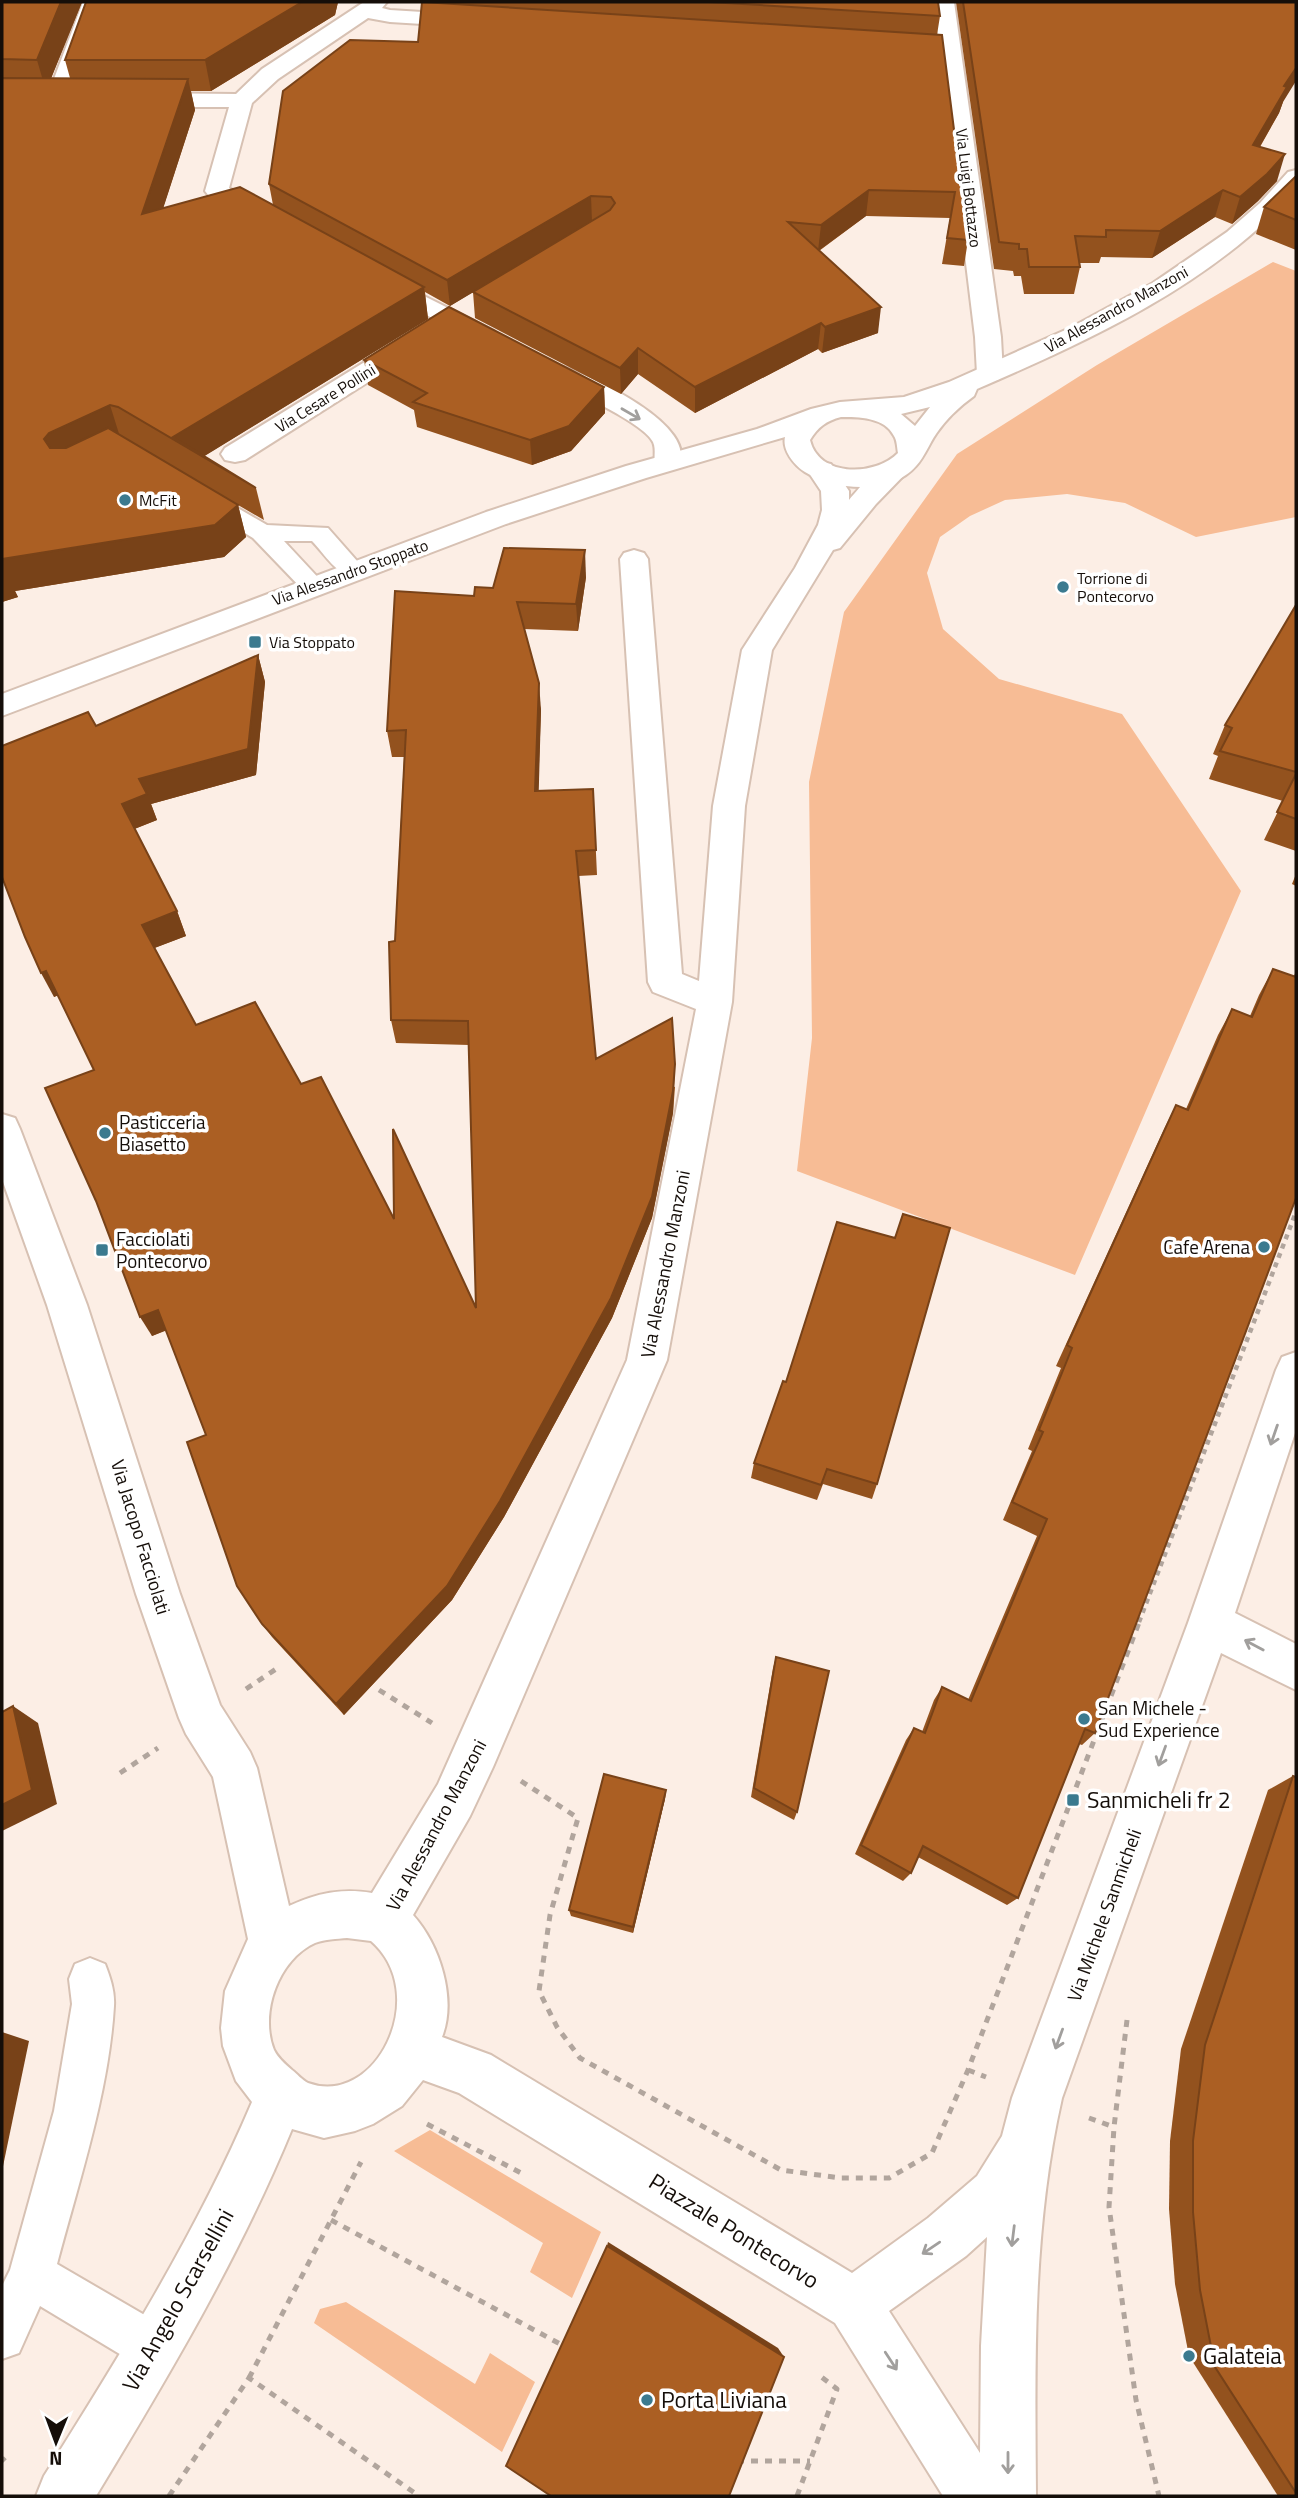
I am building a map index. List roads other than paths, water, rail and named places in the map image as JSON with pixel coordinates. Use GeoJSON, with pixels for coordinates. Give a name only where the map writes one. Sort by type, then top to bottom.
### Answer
{"type":"FeatureCollection","features":[{"type":"Feature","properties":{"kind":"street"},"geometry":{"type":"LineString","coordinates":[[57,100],[93,2]]}},
{"type":"Feature","properties":{"kind":"street","name":"Via Luigi Bottazzo"},"geometry":{"type":"LineString","coordinates":[[944,2],[988,337],[990,374]]}},
{"type":"Feature","properties":{"kind":"street"},"geometry":{"type":"LineString","coordinates":[[286,229],[217,191],[242,101],[270,74],[371,6],[390,16],[486,22]]}},
{"type":"Feature","properties":{"kind":"street"},"geometry":{"type":"LineString","coordinates":[[870,47],[952,52]]}},
{"type":"Feature","properties":{"kind":"street"},"geometry":{"type":"LineString","coordinates":[[29,100],[83,100]]}},
{"type":"Feature","properties":{"kind":"street"},"geometry":{"type":"LineString","coordinates":[[123,100],[242,101]]}},
{"type":"Feature","properties":{"kind":"street","name":"Via Alessandro Manzoni"},"geometry":{"type":"LineString","coordinates":[[862,410],[918,402],[990,374],[1064,340],[1162,287],[1250,225],[1278,199],[1296,177]]}},
{"type":"Feature","properties":{"kind":"street"},"geometry":{"type":"LineString","coordinates":[[356,268],[511,349]]}},
{"type":"Feature","properties":{"kind":"street","name":"Via Cesare Pollini"},"geometry":{"type":"LineString","coordinates":[[235,454],[474,305]]}},
{"type":"Feature","properties":{"kind":"street"},"geometry":{"type":"LineString","coordinates":[[536,362],[572,380],[663,435],[670,452],[667,463]]}},
{"type":"Feature","properties":{"kind":"street","name":"Via Alessandro Manzoni"},"geometry":{"type":"LineString","coordinates":[[809,568],[866,498],[903,461],[937,415],[964,391],[990,374]]}},
{"type":"Feature","properties":{"kind":"street"},"geometry":{"type":"LineString","coordinates":[[836,410],[862,410],[886,416],[905,429],[912,444],[903,461],[865,478],[842,476],[817,468],[801,453],[797,440],[802,427],[815,417],[836,410]]}},
{"type":"Feature","properties":{"kind":"street","name":"Via Alessandro Stoppato"},"geometry":{"type":"LineString","coordinates":[[2,705],[313,585],[496,518],[667,463],[766,435],[815,417]]}},
{"type":"Feature","properties":{"kind":"street","name":"Via Alessandro Stoppato"},"geometry":{"type":"LineString","coordinates":[[703,453],[770,451],[796,457],[817,468]]}},
{"type":"Feature","properties":{"kind":"street","name":"Via Alessandro Manzoni"},"geometry":{"type":"LineString","coordinates":[[383,1921],[454,1800],[647,1360],[715,1002],[729,806],[757,650],[809,568],[832,524],[836,510],[835,491],[817,468]]}},
{"type":"Feature","properties":{"kind":"street"},"geometry":{"type":"LineString","coordinates":[[634,559],[665,982],[715,1002]]}},
{"type":"Feature","properties":{"kind":"street","name":"Via Jacopo Facciolati"},"geometry":{"type":"LineString","coordinates":[[2,1129],[67,1305],[158,1594],[202,1718],[234,1768],[274,1945]]}},
{"type":"Feature","properties":{"kind":"street","name":"Via Michele Sanmicheli"},"geometry":{"type":"LineString","coordinates":[[1008,2496],[1010,2264],[1024,2144],[1037,2098],[1210,1623],[1296,1370]]}},
{"type":"Feature","properties":{"kind":"street"},"geometry":{"type":"LineString","coordinates":[[1210,1623],[1296,1668]]}},
{"type":"Feature","properties":{"kind":"street"},"geometry":{"type":"LineString","coordinates":[[347,1914],[383,1921],[407,1946],[422,1978],[425,2015],[414,2052],[390,2085],[374,2098],[354,2106],[333,2112],[312,2110],[281,2097],[259,2073],[247,2042],[246,2008],[255,1975],[274,1945],[290,1932],[327,1915],[347,1914]]}},
{"type":"Feature","properties":{"kind":"street","name":"Piazzale Pontecorvo"},"geometry":{"type":"LineString","coordinates":[[414,2052],[473,2073],[854,2304],[949,2458],[977,2496]]}},
{"type":"Feature","properties":{"kind":"street","name":"Via Angelo Scarsellini"},"geometry":{"type":"LineString","coordinates":[[64,2496],[155,2348],[249,2171],[281,2097]]}},
{"type":"Feature","properties":{"kind":"street","name":"Via Michele Sanmicheli"},"geometry":{"type":"LineString","coordinates":[[854,2304],[947,2237],[995,2194],[1024,2144]]}},
{"type":"Feature","properties":{"kind":"lane"},"geometry":{"type":"LineString","coordinates":[[187,488],[262,533],[313,585]]}},
{"type":"Feature","properties":{"kind":"lane"},"geometry":{"type":"LineString","coordinates":[[262,533],[319,533],[354,570]]}},
{"type":"Feature","properties":{"kind":"lane"},"geometry":{"type":"LineString","coordinates":[[2,2336],[31,2275],[76,2111],[93,2004],[90,1979]]}},
{"type":"Feature","properties":{"kind":"lane"},"geometry":{"type":"LineString","coordinates":[[31,2275],[155,2348]]}},
{"type":"Feature","properties":{"kind":"place","name":"McFit"},"geometry":{"type":"Point","coordinates":[125,500]}},
{"type":"Feature","properties":{"kind":"place","name":"Torrione di Pontecorvo"},"geometry":{"type":"Point","coordinates":[1063,587]}},
{"type":"Feature","properties":{"kind":"place","name":"Via Stoppato"},"geometry":{"type":"Point","coordinates":[255,642]}},
{"type":"Feature","properties":{"kind":"place","name":"Pasticceria Biasetto"},"geometry":{"type":"Point","coordinates":[105,1133]}},
{"type":"Feature","properties":{"kind":"place","name":"Cafe Arena"},"geometry":{"type":"Point","coordinates":[1264,1247]}},
{"type":"Feature","properties":{"kind":"place","name":"Facciolati Pontecorvo"},"geometry":{"type":"Point","coordinates":[102,1250]}},
{"type":"Feature","properties":{"kind":"place","name":"San Michele - Sud Experience"},"geometry":{"type":"Point","coordinates":[1084,1719]}},
{"type":"Feature","properties":{"kind":"place","name":"Sanmicheli fr 2"},"geometry":{"type":"Point","coordinates":[1073,1800]}},
{"type":"Feature","properties":{"kind":"place","name":"Galateia"},"geometry":{"type":"Point","coordinates":[1189,2356]}},
{"type":"Feature","properties":{"kind":"place","name":"Porta Liviana"},"geometry":{"type":"Point","coordinates":[647,2400]}}]}
